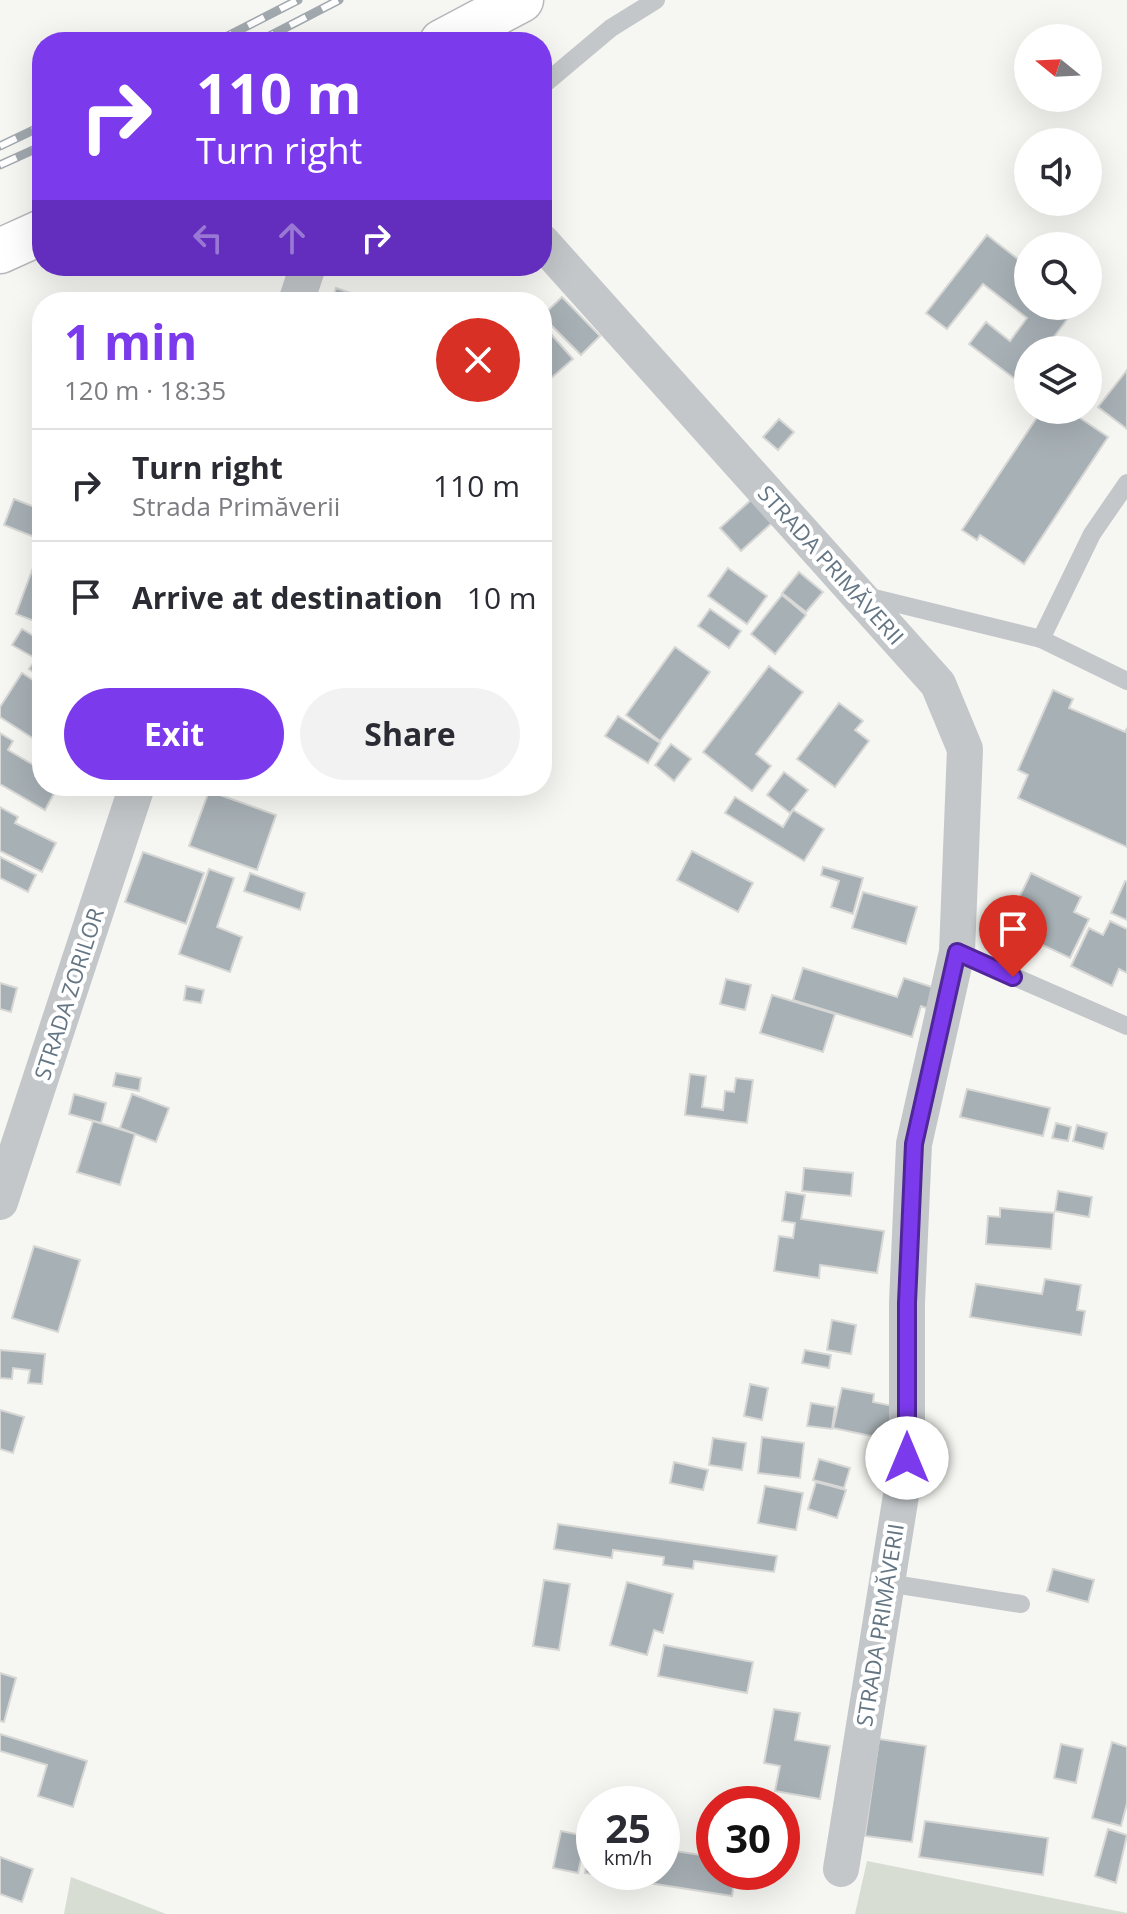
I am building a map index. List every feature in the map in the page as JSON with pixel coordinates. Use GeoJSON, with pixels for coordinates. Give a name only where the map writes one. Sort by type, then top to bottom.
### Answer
{"type":"FeatureCollection","features":[{"type":"Feature","properties":{"kind":"highway"},"geometry":{"type":"LineString","coordinates":[[461,32],[521,0]]}},
{"type":"Feature","properties":{"kind":"highway"},"geometry":{"type":"LineString","coordinates":[[0,251],[32,237]]}},
{"type":"Feature","properties":{"kind":"street","name":"STRADA PRIMĂVERII"},"geometry":{"type":"LineString","coordinates":[[552,253],[938,684],[965,749],[957,952],[914,1144],[907,1303],[907,1458],[841,1869]]}},
{"type":"Feature","properties":{"kind":"street","name":"STRADA ZORILOR"},"geometry":{"type":"LineString","coordinates":[[0,1202],[134,796]]}},
{"type":"Feature","properties":{"kind":"lane"},"geometry":{"type":"LineString","coordinates":[[552,78],[611,28],[656,0]]}},
{"type":"Feature","properties":{"kind":"lane"},"geometry":{"type":"LineString","coordinates":[[1041,639],[1092,534],[1127,483]]}},
{"type":"Feature","properties":{"kind":"lane"},"geometry":{"type":"LineString","coordinates":[[856,593],[1041,639],[1127,681]]}},
{"type":"Feature","properties":{"kind":"lane"},"geometry":{"type":"LineString","coordinates":[[957,952],[1127,1026]]}},
{"type":"Feature","properties":{"kind":"lane"},"geometry":{"type":"LineString","coordinates":[[887,1583],[1021,1604]]}},
{"type":"Feature","properties":{"kind":"shaded area"},"geometry":{"type":"Polygon","coordinates":[[[867,1861],[1127,1913],[1127,1914],[855,1914],[867,1861]]]}},
{"type":"Feature","properties":{"kind":"shaded area"},"geometry":{"type":"Polygon","coordinates":[[[71,1877],[166,1914],[64,1914],[71,1877]]]}},
{"type":"Feature","properties":{"kind":"building"},"geometry":{"type":"Polygon","coordinates":[[[987,235],[1014,256],[1014,308],[983,284],[947,329],[926,313],[987,235]]]}},
{"type":"Feature","properties":{"kind":"building"},"geometry":{"type":"Polygon","coordinates":[[[562,297],[600,336],[581,355],[552,326],[552,306],[562,297]]]}},
{"type":"Feature","properties":{"kind":"building"},"geometry":{"type":"Polygon","coordinates":[[[1026,320],[1066,320],[1054,336],[1014,336],[1014,378],[969,344],[986,322],[1010,341],[1026,320]]]}},
{"type":"Feature","properties":{"kind":"building"},"geometry":{"type":"Polygon","coordinates":[[[552,335],[573,359],[552,377],[552,335]]]}},
{"type":"Feature","properties":{"kind":"building"},"geometry":{"type":"Polygon","coordinates":[[[1127,370],[1127,429],[1102,410],[1102,402],[1127,370]]]}},
{"type":"Feature","properties":{"kind":"building"},"geometry":{"type":"Polygon","coordinates":[[[779,419],[794,432],[778,450],[763,437],[779,419]]]}},
{"type":"Feature","properties":{"kind":"building"},"geometry":{"type":"Polygon","coordinates":[[[1033,424],[1089,424],[1108,437],[1024,564],[980,535],[977,540],[962,530],[1033,424]]]}},
{"type":"Feature","properties":{"kind":"building"},"geometry":{"type":"Polygon","coordinates":[[[14,499],[32,506],[32,536],[4,525],[14,499]]]}},
{"type":"Feature","properties":{"kind":"building"},"geometry":{"type":"Polygon","coordinates":[[[752,499],[773,522],[741,551],[720,528],[752,499]]]}},
{"type":"Feature","properties":{"kind":"building"},"geometry":{"type":"Polygon","coordinates":[[[728,568],[767,596],[747,624],[708,596],[728,568]]]}},
{"type":"Feature","properties":{"kind":"building"},"geometry":{"type":"Polygon","coordinates":[[[32,570],[32,620],[16,614],[32,570]]]}},
{"type":"Feature","properties":{"kind":"building"},"geometry":{"type":"Polygon","coordinates":[[[799,572],[823,592],[806,612],[782,593],[799,572]]]}},
{"type":"Feature","properties":{"kind":"building"},"geometry":{"type":"Polygon","coordinates":[[[782,595],[806,615],[775,654],[751,634],[782,595]]]}},
{"type":"Feature","properties":{"kind":"building"},"geometry":{"type":"Polygon","coordinates":[[[710,609],[741,631],[729,648],[698,626],[710,609]]]}},
{"type":"Feature","properties":{"kind":"building"},"geometry":{"type":"Polygon","coordinates":[[[22,629],[32,635],[32,656],[12,645],[22,629]]]}},
{"type":"Feature","properties":{"kind":"building"},"geometry":{"type":"Polygon","coordinates":[[[675,647],[710,672],[660,741],[626,715],[675,647]]]}},
{"type":"Feature","properties":{"kind":"building"},"geometry":{"type":"Polygon","coordinates":[[[769,666],[803,692],[756,754],[771,766],[752,791],[703,752],[769,666]]]}},
{"type":"Feature","properties":{"kind":"building"},"geometry":{"type":"Polygon","coordinates":[[[22,673],[32,680],[32,738],[0,717],[0,707],[22,673]]]}},
{"type":"Feature","properties":{"kind":"building"},"geometry":{"type":"Polygon","coordinates":[[[1053,690],[1073,699],[1069,708],[1125,732],[1127,728],[1127,847],[1018,798],[1028,775],[1018,770],[1053,690]]]}},
{"type":"Feature","properties":{"kind":"building"},"geometry":{"type":"Polygon","coordinates":[[[839,703],[863,721],[855,730],[869,741],[835,787],[797,759],[839,703]]]}},
{"type":"Feature","properties":{"kind":"building"},"geometry":{"type":"Polygon","coordinates":[[[618,716],[660,743],[648,763],[605,736],[618,716]]]}},
{"type":"Feature","properties":{"kind":"building"},"geometry":{"type":"Polygon","coordinates":[[[0,733],[13,741],[8,750],[32,764],[32,796],[53,796],[45,810],[0,784],[0,733]]]}},
{"type":"Feature","properties":{"kind":"building"},"geometry":{"type":"Polygon","coordinates":[[[671,744],[691,759],[674,781],[655,765],[671,744]]]}},
{"type":"Feature","properties":{"kind":"building"},"geometry":{"type":"Polygon","coordinates":[[[784,772],[808,790],[790,813],[767,795],[784,772]]]}},
{"type":"Feature","properties":{"kind":"building"},"geometry":{"type":"Polygon","coordinates":[[[207,796],[223,796],[276,815],[257,870],[189,846],[207,796]]]}},
{"type":"Feature","properties":{"kind":"building"},"geometry":{"type":"Polygon","coordinates":[[[735,797],[783,827],[793,810],[824,829],[804,861],[725,813],[735,797]]]}},
{"type":"Feature","properties":{"kind":"building"},"geometry":{"type":"Polygon","coordinates":[[[0,807],[18,817],[15,823],[56,843],[42,872],[0,851],[0,807]]]}},
{"type":"Feature","properties":{"kind":"building"},"geometry":{"type":"Polygon","coordinates":[[[692,851],[753,883],[738,912],[677,880],[692,851]]]}},
{"type":"Feature","properties":{"kind":"building"},"geometry":{"type":"Polygon","coordinates":[[[143,852],[204,873],[186,924],[125,902],[143,852]]]}},
{"type":"Feature","properties":{"kind":"building"},"geometry":{"type":"Polygon","coordinates":[[[0,857],[36,875],[28,892],[0,878],[0,857]]]}},
{"type":"Feature","properties":{"kind":"building"},"geometry":{"type":"Polygon","coordinates":[[[823,867],[863,878],[853,914],[831,907],[839,881],[821,875],[823,867]]]}},
{"type":"Feature","properties":{"kind":"building"},"geometry":{"type":"Polygon","coordinates":[[[209,869],[234,878],[217,927],[242,937],[230,972],[179,954],[209,869]]]}},
{"type":"Feature","properties":{"kind":"building"},"geometry":{"type":"Polygon","coordinates":[[[250,873],[305,893],[300,910],[244,891],[250,873]]]}},
{"type":"Feature","properties":{"kind":"building"},"geometry":{"type":"Polygon","coordinates":[[[1031,873],[1081,897],[1074,912],[1089,919],[1070,958],[1034,941],[1038,933],[1009,919],[1031,873]]]}},
{"type":"Feature","properties":{"kind":"building"},"geometry":{"type":"Polygon","coordinates":[[[1127,882],[1127,920],[1111,913],[1127,882]]]}},
{"type":"Feature","properties":{"kind":"building"},"geometry":{"type":"Polygon","coordinates":[[[863,892],[917,907],[906,944],[852,928],[863,892]]]}},
{"type":"Feature","properties":{"kind":"building"},"geometry":{"type":"Polygon","coordinates":[[[1110,921],[1127,929],[1127,973],[1119,969],[1112,986],[1071,966],[1089,928],[1103,935],[1110,921]]]}},
{"type":"Feature","properties":{"kind":"building"},"geometry":{"type":"Polygon","coordinates":[[[803,968],[897,997],[904,978],[941,990],[934,1011],[921,1006],[912,1037],[793,1000],[803,968]]]}},
{"type":"Feature","properties":{"kind":"building"},"geometry":{"type":"Polygon","coordinates":[[[726,979],[751,985],[745,1010],[720,1004],[726,979]]]}},
{"type":"Feature","properties":{"kind":"building"},"geometry":{"type":"Polygon","coordinates":[[[0,983],[17,988],[11,1012],[0,1009],[0,983]]]}},
{"type":"Feature","properties":{"kind":"building"},"geometry":{"type":"Polygon","coordinates":[[[186,986],[204,990],[201,1003],[184,1000],[186,986]]]}},
{"type":"Feature","properties":{"kind":"building"},"geometry":{"type":"Polygon","coordinates":[[[772,995],[835,1014],[823,1052],[760,1033],[772,995]]]}},
{"type":"Feature","properties":{"kind":"building"},"geometry":{"type":"Polygon","coordinates":[[[116,1073],[141,1078],[139,1091],[113,1086],[116,1073]]]}},
{"type":"Feature","properties":{"kind":"building"},"geometry":{"type":"Polygon","coordinates":[[[690,1074],[706,1076],[702,1107],[723,1110],[725,1091],[734,1092],[736,1078],[753,1080],[747,1123],[685,1115],[690,1074]]]}},
{"type":"Feature","properties":{"kind":"building"},"geometry":{"type":"Polygon","coordinates":[[[967,1089],[1050,1108],[1043,1136],[960,1117],[967,1089]]]}},
{"type":"Feature","properties":{"kind":"building"},"geometry":{"type":"Polygon","coordinates":[[[74,1094],[106,1103],[101,1123],[69,1114],[74,1094]]]}},
{"type":"Feature","properties":{"kind":"building"},"geometry":{"type":"Polygon","coordinates":[[[132,1094],[169,1108],[156,1142],[120,1128],[132,1094]]]}},
{"type":"Feature","properties":{"kind":"building"},"geometry":{"type":"Polygon","coordinates":[[[93,1121],[135,1134],[120,1185],[77,1172],[93,1121]]]}},
{"type":"Feature","properties":{"kind":"building"},"geometry":{"type":"Polygon","coordinates":[[[1056,1123],[1071,1127],[1068,1141],[1052,1138],[1056,1123]]]}},
{"type":"Feature","properties":{"kind":"building"},"geometry":{"type":"Polygon","coordinates":[[[1077,1125],[1107,1133],[1103,1149],[1073,1141],[1077,1125]]]}},
{"type":"Feature","properties":{"kind":"building"},"geometry":{"type":"Polygon","coordinates":[[[804,1168],[853,1173],[851,1196],[802,1191],[804,1168]]]}},
{"type":"Feature","properties":{"kind":"building"},"geometry":{"type":"Polygon","coordinates":[[[1058,1191],[1092,1197],[1089,1217],[1055,1211],[1058,1191]]]}},
{"type":"Feature","properties":{"kind":"building"},"geometry":{"type":"Polygon","coordinates":[[[786,1192],[805,1195],[801,1219],[884,1231],[877,1273],[820,1265],[819,1278],[774,1271],[779,1236],[793,1238],[795,1223],[782,1221],[786,1192]]]}},
{"type":"Feature","properties":{"kind":"building"},"geometry":{"type":"Polygon","coordinates":[[[1000,1208],[1054,1213],[1051,1249],[986,1244],[988,1216],[1000,1217],[1000,1208]]]}},
{"type":"Feature","properties":{"kind":"building"},"geometry":{"type":"Polygon","coordinates":[[[34,1246],[80,1260],[58,1332],[12,1318],[34,1246]]]}},
{"type":"Feature","properties":{"kind":"building"},"geometry":{"type":"Polygon","coordinates":[[[1045,1279],[1081,1285],[1077,1310],[1085,1311],[1081,1335],[970,1317],[976,1284],[1042,1294],[1045,1279]]]}},
{"type":"Feature","properties":{"kind":"building"},"geometry":{"type":"Polygon","coordinates":[[[832,1320],[856,1325],[851,1354],[827,1350],[832,1320]]]}},
{"type":"Feature","properties":{"kind":"building"},"geometry":{"type":"Polygon","coordinates":[[[0,1350],[45,1354],[42,1384],[28,1383],[30,1370],[13,1368],[12,1379],[0,1378],[0,1350]]]}},
{"type":"Feature","properties":{"kind":"building"},"geometry":{"type":"Polygon","coordinates":[[[805,1350],[831,1355],[829,1368],[802,1363],[805,1350]]]}},
{"type":"Feature","properties":{"kind":"building"},"geometry":{"type":"Polygon","coordinates":[[[750,1384],[768,1388],[762,1420],[744,1416],[750,1384]]]}},
{"type":"Feature","properties":{"kind":"building"},"geometry":{"type":"Polygon","coordinates":[[[842,1388],[874,1394],[873,1402],[903,1408],[895,1441],[833,1428],[842,1388]]]}},
{"type":"Feature","properties":{"kind":"building"},"geometry":{"type":"Polygon","coordinates":[[[811,1403],[835,1407],[832,1429],[807,1426],[811,1403]]]}},
{"type":"Feature","properties":{"kind":"building"},"geometry":{"type":"Polygon","coordinates":[[[0,1410],[24,1417],[13,1453],[0,1449],[0,1410]]]}},
{"type":"Feature","properties":{"kind":"building"},"geometry":{"type":"Polygon","coordinates":[[[762,1437],[804,1443],[800,1478],[758,1473],[762,1437]]]}},
{"type":"Feature","properties":{"kind":"building"},"geometry":{"type":"Polygon","coordinates":[[[713,1438],[746,1443],[742,1470],[709,1465],[713,1438]]]}},
{"type":"Feature","properties":{"kind":"building"},"geometry":{"type":"Polygon","coordinates":[[[819,1459],[850,1468],[844,1488],[813,1480],[819,1459]]]}},
{"type":"Feature","properties":{"kind":"building"},"geometry":{"type":"Polygon","coordinates":[[[674,1462],[708,1470],[703,1490],[670,1483],[674,1462]]]}},
{"type":"Feature","properties":{"kind":"building"},"geometry":{"type":"Polygon","coordinates":[[[816,1482],[846,1490],[837,1518],[808,1509],[816,1482]]]}},
{"type":"Feature","properties":{"kind":"building"},"geometry":{"type":"Polygon","coordinates":[[[765,1486],[803,1493],[796,1530],[758,1523],[765,1486]]]}},
{"type":"Feature","properties":{"kind":"building"},"geometry":{"type":"Polygon","coordinates":[[[558,1524],[777,1556],[774,1572],[694,1561],[693,1569],[663,1565],[664,1557],[613,1550],[612,1558],[554,1549],[558,1524]]]}},
{"type":"Feature","properties":{"kind":"building"},"geometry":{"type":"Polygon","coordinates":[[[1053,1569],[1094,1580],[1088,1602],[1047,1591],[1053,1569]]]}},
{"type":"Feature","properties":{"kind":"building"},"geometry":{"type":"Polygon","coordinates":[[[544,1580],[570,1584],[559,1650],[533,1646],[544,1580]]]}},
{"type":"Feature","properties":{"kind":"building"},"geometry":{"type":"Polygon","coordinates":[[[627,1582],[673,1594],[663,1633],[654,1630],[647,1655],[610,1645],[627,1582]]]}},
{"type":"Feature","properties":{"kind":"building"},"geometry":{"type":"Polygon","coordinates":[[[664,1645],[753,1662],[747,1693],[658,1676],[664,1645]]]}},
{"type":"Feature","properties":{"kind":"building"},"geometry":{"type":"Polygon","coordinates":[[[0,1673],[16,1678],[4,1722],[0,1721],[0,1673]]]}},
{"type":"Feature","properties":{"kind":"building"},"geometry":{"type":"Polygon","coordinates":[[[774,1709],[800,1713],[795,1740],[830,1746],[820,1799],[800,1795],[800,1786],[776,1786],[780,1766],[764,1763],[774,1709]]]}},
{"type":"Feature","properties":{"kind":"building"},"geometry":{"type":"Polygon","coordinates":[[[0,1734],[87,1761],[73,1807],[38,1796],[47,1765],[0,1751],[0,1734]]]}},
{"type":"Feature","properties":{"kind":"building"},"geometry":{"type":"Polygon","coordinates":[[[879,1739],[926,1746],[912,1842],[865,1836],[879,1739]]]}},
{"type":"Feature","properties":{"kind":"building"},"geometry":{"type":"Polygon","coordinates":[[[1112,1742],[1127,1747],[1127,1803],[1121,1826],[1092,1818],[1112,1742]]]}},
{"type":"Feature","properties":{"kind":"building"},"geometry":{"type":"Polygon","coordinates":[[[1061,1744],[1083,1749],[1076,1783],[1054,1778],[1061,1744]]]}},
{"type":"Feature","properties":{"kind":"building"},"geometry":{"type":"Polygon","coordinates":[[[925,1821],[1048,1838],[1043,1875],[919,1857],[925,1821]]]}},
{"type":"Feature","properties":{"kind":"building"},"geometry":{"type":"Polygon","coordinates":[[[1108,1829],[1127,1835],[1116,1883],[1095,1876],[1108,1829]]]}},
{"type":"Feature","properties":{"kind":"building"},"geometry":{"type":"Polygon","coordinates":[[[561,1831],[576,1834],[576,1873],[553,1868],[561,1831]]]}},
{"type":"Feature","properties":{"kind":"building"},"geometry":{"type":"Polygon","coordinates":[[[680,1852],[696,1854],[696,1890],[733,1890],[732,1896],[680,1888],[680,1852]]]}},
{"type":"Feature","properties":{"kind":"building"},"geometry":{"type":"Polygon","coordinates":[[[0,1857],[33,1869],[22,1902],[0,1894],[0,1857]]]}},
{"type":"Feature","properties":{"kind":"railway"},"geometry":{"type":"LineString","coordinates":[[236,32],[298,0]]}},
{"type":"Feature","properties":{"kind":"railway"},"geometry":{"type":"LineString","coordinates":[[277,32],[339,0]]}},
{"type":"Feature","properties":{"kind":"railway"},"geometry":{"type":"LineString","coordinates":[[0,146],[32,131]]}},
{"type":"Feature","properties":{"kind":"railway"},"geometry":{"type":"LineString","coordinates":[[0,165],[32,151]]}},
{"type":"Feature","properties":{"kind":"route"},"geometry":{"type":"LineString","coordinates":[[907,1458],[907,1303],[914,1144],[957,952],[1013,977]]}}]}
